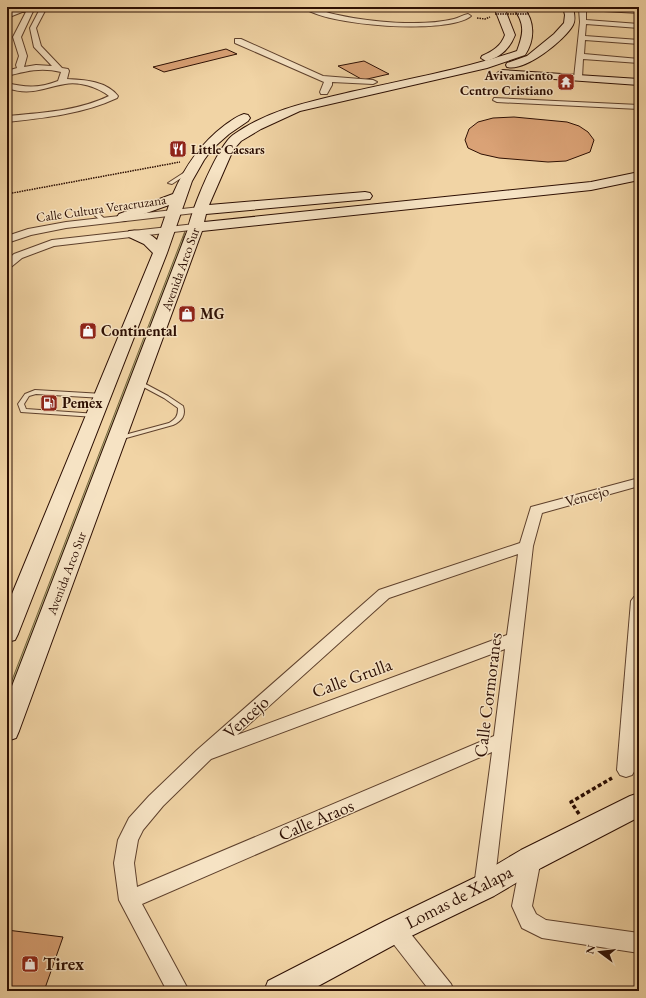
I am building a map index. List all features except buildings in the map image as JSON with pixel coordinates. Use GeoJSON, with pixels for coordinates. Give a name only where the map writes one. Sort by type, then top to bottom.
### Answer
{"type":"FeatureCollection","features":[{"type":"Feature","properties":{"kind":"main road"},"geometry":{"type":"LineString","coordinates":[[483,69],[521,53],[527,38],[527,18],[518,7]]}},
{"type":"Feature","properties":{"kind":"main road"},"geometry":{"type":"LineString","coordinates":[[483,69],[502,69],[531,58],[558,36],[569,24],[570,15],[568,7]]}},
{"type":"Feature","properties":{"kind":"main road"},"geometry":{"type":"LineString","coordinates":[[282,102],[483,59],[501,51],[508,43],[510,35],[497,11]]}},
{"type":"Feature","properties":{"kind":"main road"},"geometry":{"type":"LineString","coordinates":[[483,69],[510,73],[639,82]]}},
{"type":"Feature","properties":{"kind":"main road","name":"Avenida Arco Sur"},"geometry":{"type":"LineString","coordinates":[[7,731],[198,218],[227,149],[237,138],[256,126],[296,108],[483,69]]}},
{"type":"Feature","properties":{"kind":"main road","name":"Avenida Arco Sur"},"geometry":{"type":"LineString","coordinates":[[7,634],[160,253],[175,212],[175,189],[220,135],[253,112]]}},
{"type":"Feature","properties":{"kind":"main road"},"geometry":{"type":"LineString","coordinates":[[414,191],[580,177],[614,172],[639,165]]}},
{"type":"Feature","properties":{"kind":"main road"},"geometry":{"type":"LineString","coordinates":[[198,218],[591,186],[639,176]]}},
{"type":"Feature","properties":{"kind":"main road"},"geometry":{"type":"LineString","coordinates":[[124,217],[175,189]]}},
{"type":"Feature","properties":{"kind":"main road"},"geometry":{"type":"LineString","coordinates":[[198,218],[375,195]]}},
{"type":"Feature","properties":{"kind":"main road"},"geometry":{"type":"LineString","coordinates":[[134,234],[144,236],[152,240],[160,253]]}},
{"type":"Feature","properties":{"kind":"main road","name":"Lomas de Xalapa"},"geometry":{"type":"LineString","coordinates":[[278,991],[395,930],[484,887],[531,859],[639,804]]}},
{"type":"Feature","properties":{"kind":"street"},"geometry":{"type":"LineString","coordinates":[[7,16],[28,7]]}},
{"type":"Feature","properties":{"kind":"street"},"geometry":{"type":"LineString","coordinates":[[20,69],[23,56],[17,37],[32,7]]}},
{"type":"Feature","properties":{"kind":"street"},"geometry":{"type":"LineString","coordinates":[[44,7],[33,28],[38,47],[59,69]]}},
{"type":"Feature","properties":{"kind":"street"},"geometry":{"type":"LineString","coordinates":[[306,7],[326,15],[349,20],[382,24],[444,22],[465,18],[468,16]]}},
{"type":"Feature","properties":{"kind":"street"},"geometry":{"type":"LineString","coordinates":[[577,7],[639,10]]}},
{"type":"Feature","properties":{"kind":"street"},"geometry":{"type":"LineString","coordinates":[[578,78],[583,22],[582,7]]}},
{"type":"Feature","properties":{"kind":"street"},"geometry":{"type":"LineString","coordinates":[[7,22],[34,26]]}},
{"type":"Feature","properties":{"kind":"street"},"geometry":{"type":"LineString","coordinates":[[583,22],[639,26]]}},
{"type":"Feature","properties":{"kind":"street"},"geometry":{"type":"LineString","coordinates":[[581,38],[639,42]]}},
{"type":"Feature","properties":{"kind":"street"},"geometry":{"type":"LineString","coordinates":[[238,41],[328,81],[324,92]]}},
{"type":"Feature","properties":{"kind":"street"},"geometry":{"type":"LineString","coordinates":[[580,56],[639,61]]}},
{"type":"Feature","properties":{"kind":"street"},"geometry":{"type":"LineString","coordinates":[[7,67],[20,69],[52,67],[65,71],[63,81]]}},
{"type":"Feature","properties":{"kind":"street"},"geometry":{"type":"LineString","coordinates":[[7,74],[20,69]]}},
{"type":"Feature","properties":{"kind":"street"},"geometry":{"type":"LineString","coordinates":[[321,78],[373,82]]}},
{"type":"Feature","properties":{"kind":"street"},"geometry":{"type":"LineString","coordinates":[[7,119],[39,116],[96,105],[114,96],[107,89],[84,82],[63,81],[50,87],[36,89],[9,87]]}},
{"type":"Feature","properties":{"kind":"street"},"geometry":{"type":"LineString","coordinates":[[497,100],[639,107]]}},
{"type":"Feature","properties":{"kind":"street"},"geometry":{"type":"LineString","coordinates":[[7,115],[39,116]]}},
{"type":"Feature","properties":{"kind":"street","name":"Calle Cultura Veracruzana"},"geometry":{"type":"LineString","coordinates":[[7,240],[16,235],[41,229],[124,217],[175,212],[198,218]]}},
{"type":"Feature","properties":{"kind":"street","name":"Calle Cultura Veracruzana"},"geometry":{"type":"LineString","coordinates":[[7,265],[18,256],[52,243],[169,229],[198,218]]}},
{"type":"Feature","properties":{"kind":"street"},"geometry":{"type":"LineString","coordinates":[[7,252],[18,256]]}},
{"type":"Feature","properties":{"kind":"street","name":"Vencejo"},"geometry":{"type":"LineString","coordinates":[[536,510],[639,482]]}},
{"type":"Feature","properties":{"kind":"street","name":"Calle Cormoranes"},"geometry":{"type":"LineString","coordinates":[[484,887],[526,546],[536,510]]}},
{"type":"Feature","properties":{"kind":"street","name":"Vencejo"},"geometry":{"type":"LineString","coordinates":[[178,991],[129,900],[124,863],[128,840],[136,824],[156,801],[203,755],[384,594],[526,546]]}},
{"type":"Feature","properties":{"kind":"street"},"geometry":{"type":"LineString","coordinates":[[626,770],[639,601]]}},
{"type":"Feature","properties":{"kind":"street","name":"Calle Grulla"},"geometry":{"type":"LineString","coordinates":[[203,755],[514,639]]}},
{"type":"Feature","properties":{"kind":"street","name":"Calle Araos"},"geometry":{"type":"LineString","coordinates":[[129,900],[502,740]]}},
{"type":"Feature","properties":{"kind":"street"},"geometry":{"type":"LineString","coordinates":[[531,859],[522,906],[529,921],[542,929],[639,943]]}},
{"type":"Feature","properties":{"kind":"street"},"geometry":{"type":"LineString","coordinates":[[395,930],[443,991]]}},
{"type":"Feature","properties":{"kind":"lane"},"geometry":{"type":"LineString","coordinates":[[94,212],[102,220]]}},
{"type":"Feature","properties":{"kind":"lane"},"geometry":{"type":"LineString","coordinates":[[116,439],[171,424],[180,418],[182,412],[181,407],[138,382]]}},
{"type":"Feature","properties":{"kind":"lane"},"geometry":{"type":"LineString","coordinates":[[95,415],[23,411],[21,404],[27,396],[35,392],[103,396]]}},
{"type":"Feature","properties":{"kind":"path"},"geometry":{"type":"LineString","coordinates":[[532,11],[543,10],[547,7]]}},
{"type":"Feature","properties":{"kind":"path"},"geometry":{"type":"LineString","coordinates":[[497,11],[530,14]]}},
{"type":"Feature","properties":{"kind":"path"},"geometry":{"type":"LineString","coordinates":[[7,194],[195,164]]}},
{"type":"Feature","properties":{"kind":"path"},"geometry":{"type":"LineString","coordinates":[[589,829],[571,802],[626,770]]}},
{"type":"Feature","properties":{"kind":"shaded area"},"geometry":{"type":"Polygon","coordinates":[[[185,231],[167,305],[7,732],[7,693],[185,231]]]}},
{"type":"Feature","properties":{"kind":"place","name":"Avivamiento Centro Cristiano"},"geometry":{"type":"Point","coordinates":[566,82]}},
{"type":"Feature","properties":{"kind":"place","name":"Little Caesars"},"geometry":{"type":"Point","coordinates":[178,149]}},
{"type":"Feature","properties":{"kind":"place","name":"MG"},"geometry":{"type":"Point","coordinates":[187,314]}},
{"type":"Feature","properties":{"kind":"place","name":"Continental"},"geometry":{"type":"Point","coordinates":[88,331]}},
{"type":"Feature","properties":{"kind":"place","name":"Pemex"},"geometry":{"type":"Point","coordinates":[49,403]}},
{"type":"Feature","properties":{"kind":"place","name":"Tirex"},"geometry":{"type":"Point","coordinates":[30,964]}}]}
